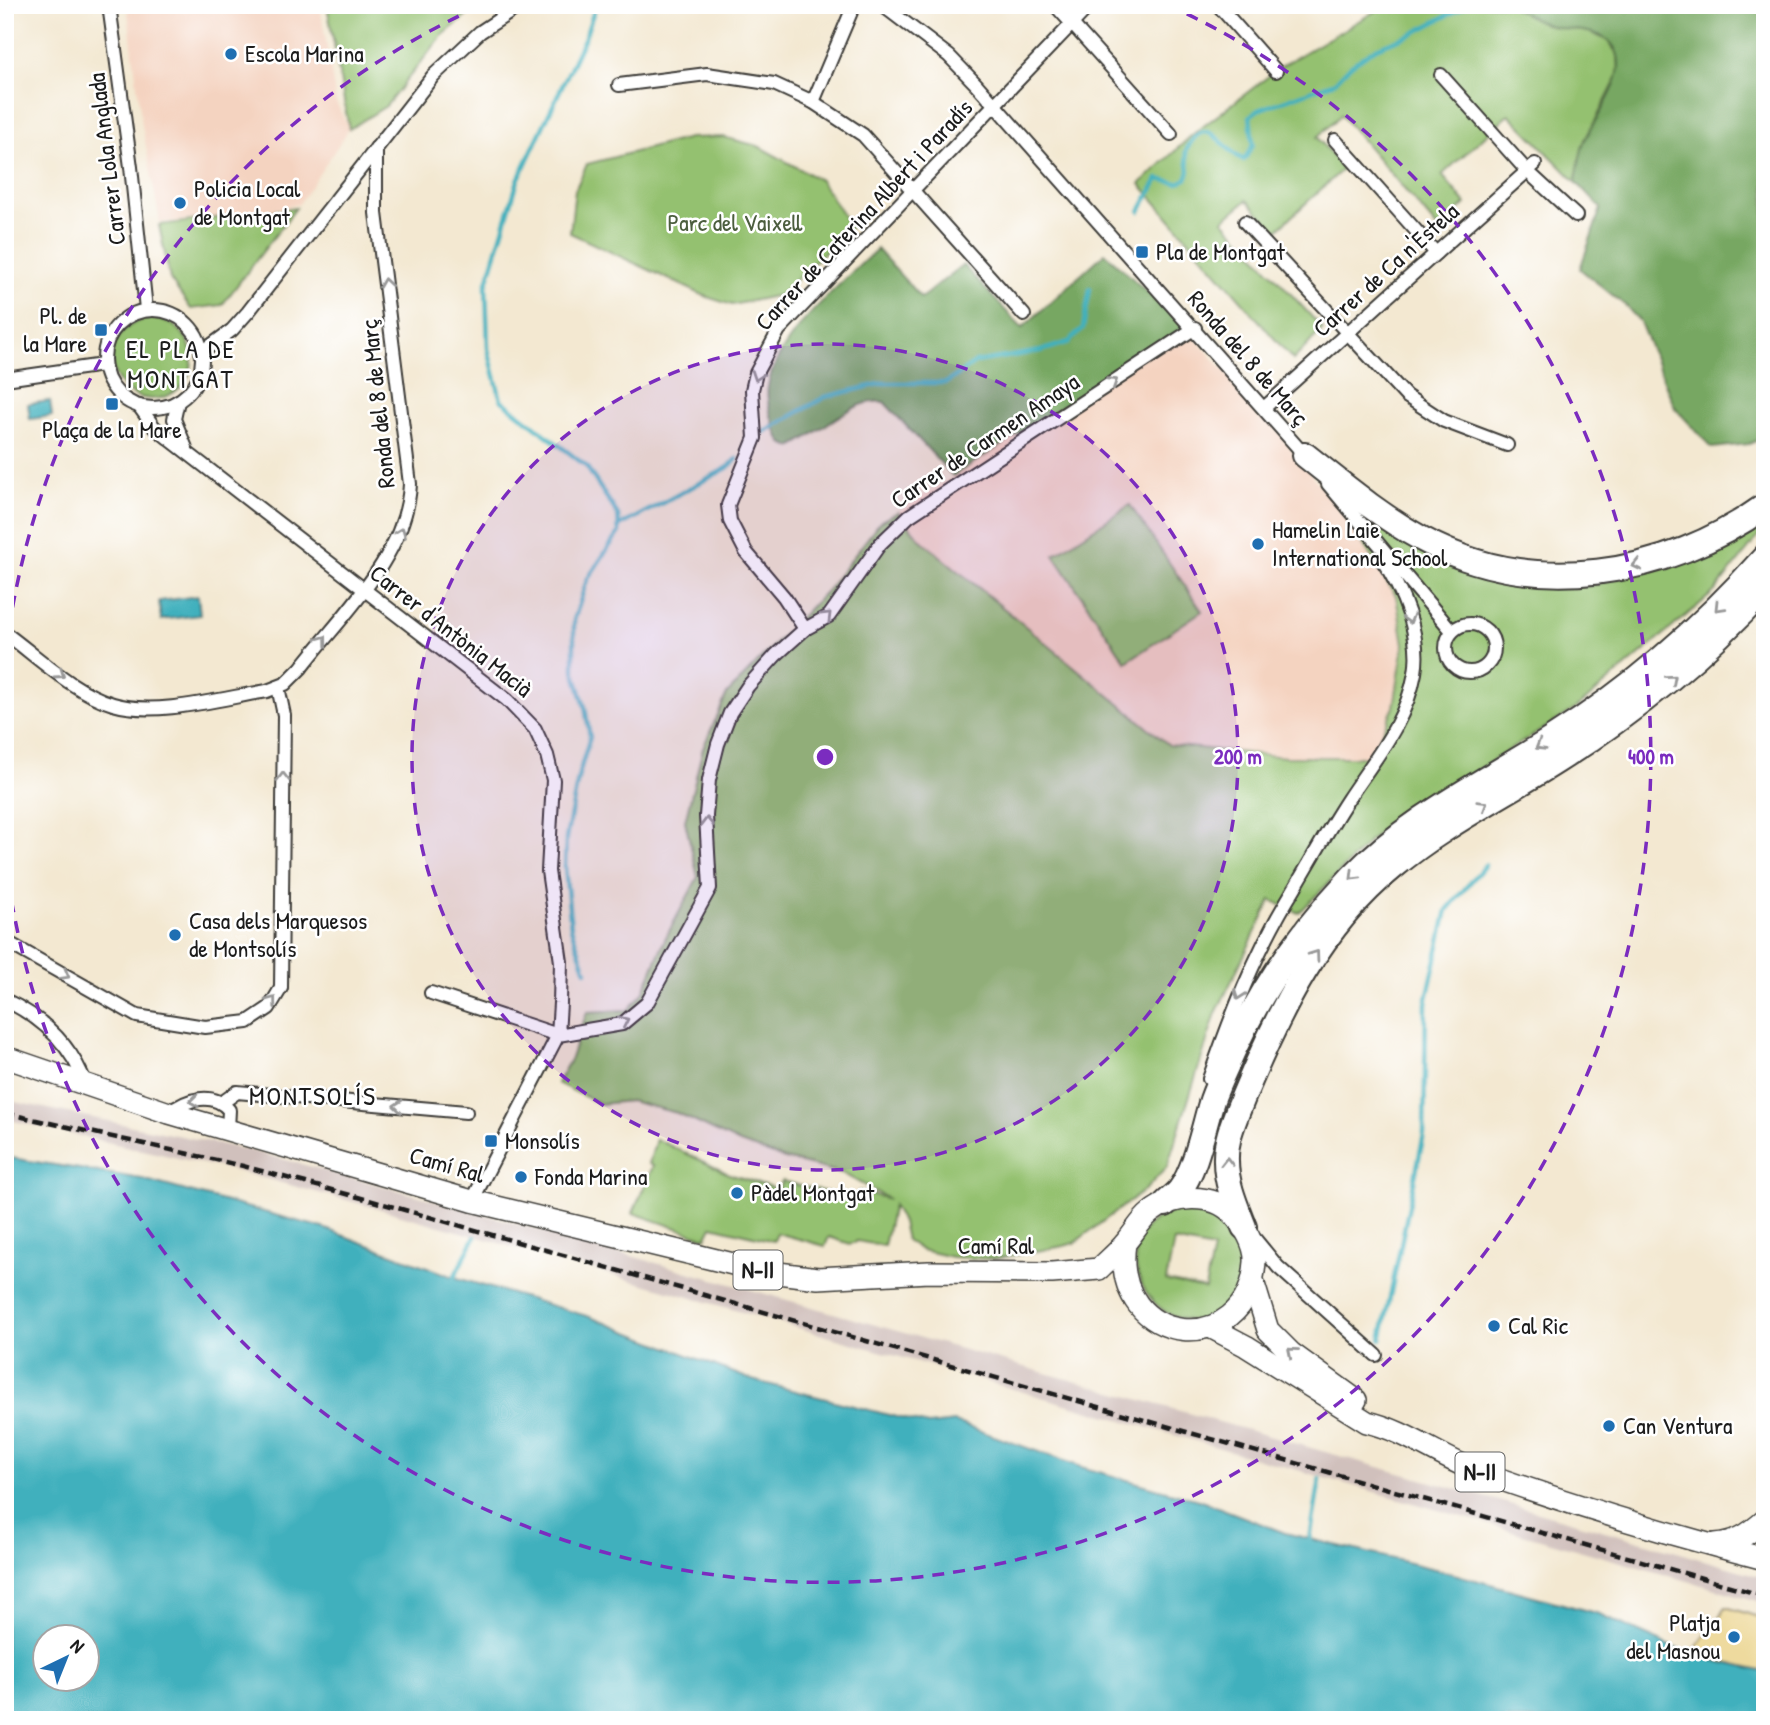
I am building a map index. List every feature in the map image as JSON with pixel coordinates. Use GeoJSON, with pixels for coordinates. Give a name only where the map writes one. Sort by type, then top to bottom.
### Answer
{"type":"FeatureCollection","features":[{"type":"Feature","properties":{"kind":"highway"},"geometry":{"type":"LineString","coordinates":[[1305,455],[1372,507],[1424,541],[1475,561],[1539,574],[1589,574],[1678,554],[1730,529],[1765,506]]}},
{"type":"Feature","properties":{"kind":"highway"},"geometry":{"type":"LineString","coordinates":[[1164,1204],[1180,1190],[1187,1177],[1213,1096],[1234,1048],[1268,986],[1297,942],[1354,876],[1376,855],[1439,808],[1553,739],[1634,682],[1697,630],[1765,557]]}},
{"type":"Feature","properties":{"kind":"highway"},"geometry":{"type":"LineString","coordinates":[[1244,1227],[1228,1179],[1225,1159],[1231,1127],[1258,1057],[1278,1016],[1306,968],[1364,893],[1429,840],[1557,761],[1654,694],[1734,623],[1765,589]]}},
{"type":"Feature","properties":{"kind":"main road","name":"Camí Ral"},"geometry":{"type":"LineString","coordinates":[[5,1056],[169,1113],[472,1200],[762,1271],[818,1278],[929,1272],[1052,1273]]}},
{"type":"Feature","properties":{"kind":"main road","name":"N-II"},"geometry":{"type":"LineString","coordinates":[[1052,1273],[1099,1269],[1125,1244],[1150,1213],[1164,1204],[1186,1199],[1210,1200],[1229,1210],[1244,1227],[1255,1257],[1253,1281],[1268,1330],[1291,1353],[1374,1412],[1382,1426]]}},
{"type":"Feature","properties":{"kind":"main road"},"geometry":{"type":"LineString","coordinates":[[1125,1244],[1122,1265],[1126,1286]]}},
{"type":"Feature","properties":{"kind":"main road","name":"N-II"},"geometry":{"type":"LineString","coordinates":[[1052,1273],[1126,1286],[1139,1308],[1160,1324],[1185,1330],[1210,1327],[1238,1309],[1253,1281]]}},
{"type":"Feature","properties":{"kind":"main road","name":"N-II"},"geometry":{"type":"LineString","coordinates":[[1210,1327],[1246,1346],[1367,1422],[1382,1426],[1447,1460],[1532,1490],[1709,1545],[1765,1559]]}},
{"type":"Feature","properties":{"kind":"main road"},"geometry":{"type":"LineString","coordinates":[[1709,1545],[1728,1544],[1765,1520]]}},
{"type":"Feature","properties":{"kind":"street","name":"Carrer Lola Anglada"},"geometry":{"type":"LineString","coordinates":[[109,5],[131,167],[146,309]]}},
{"type":"Feature","properties":{"kind":"street"},"geometry":{"type":"LineString","coordinates":[[202,352],[232,330],[248,312],[448,60],[480,32],[522,5]]}},
{"type":"Feature","properties":{"kind":"street"},"geometry":{"type":"LineString","coordinates":[[813,102],[854,5]]}},
{"type":"Feature","properties":{"kind":"street","name":"Ronda del 8 de Març"},"geometry":{"type":"LineString","coordinates":[[882,5],[949,56],[995,106],[1195,328],[1452,631]]}},
{"type":"Feature","properties":{"kind":"street"},"geometry":{"type":"LineString","coordinates":[[1055,5],[1171,134]]}},
{"type":"Feature","properties":{"kind":"street","name":"Carrer de Caterina Albert i Paradís"},"geometry":{"type":"LineString","coordinates":[[805,629],[784,597],[746,552],[730,521],[730,493],[755,438],[752,390],[756,373],[779,330],[1090,5]]}},
{"type":"Feature","properties":{"kind":"street"},"geometry":{"type":"LineString","coordinates":[[1218,5],[1276,71]]}},
{"type":"Feature","properties":{"kind":"street"},"geometry":{"type":"LineString","coordinates":[[619,85],[707,74],[774,85],[813,102],[863,135],[915,189],[1024,315]]}},
{"type":"Feature","properties":{"kind":"street"},"geometry":{"type":"LineString","coordinates":[[1441,75],[1576,216]]}},
{"type":"Feature","properties":{"kind":"street"},"geometry":{"type":"LineString","coordinates":[[1335,140],[1436,253]]}},
{"type":"Feature","properties":{"kind":"street","name":"Ronda del 8 de Març"},"geometry":{"type":"LineString","coordinates":[[5,633],[86,692],[128,707],[152,708],[198,702],[278,687],[302,668],[397,543],[407,511],[410,484],[376,213],[376,148]]}},
{"type":"Feature","properties":{"kind":"street","name":"Carrer de Ca n'Estela"},"geometry":{"type":"LineString","coordinates":[[1264,408],[1531,167]]}},
{"type":"Feature","properties":{"kind":"street"},"geometry":{"type":"LineString","coordinates":[[1245,222],[1406,396],[1444,421],[1507,445]]}},
{"type":"Feature","properties":{"kind":"street"},"geometry":{"type":"LineString","coordinates":[[146,309],[172,313],[196,336],[202,352],[202,372],[178,401],[153,409],[139,407],[115,391],[103,365],[109,337],[132,314],[146,309]]}},
{"type":"Feature","properties":{"kind":"street","name":"Carrer de Carmen Amaya"},"geometry":{"type":"LineString","coordinates":[[558,1034],[622,1024],[647,1003],[710,888],[706,816],[709,780],[718,744],[730,713],[775,654],[805,629],[829,616],[880,544],[909,516],[1195,328]]}},
{"type":"Feature","properties":{"kind":"street"},"geometry":{"type":"LineString","coordinates":[[5,379],[103,365]]}},
{"type":"Feature","properties":{"kind":"street","name":"Carrer d'Antònia Macià"},"geometry":{"type":"LineString","coordinates":[[178,401],[174,410],[177,431],[193,457]]}},
{"type":"Feature","properties":{"kind":"street","name":"Carrer d'Antònia Macià"},"geometry":{"type":"LineString","coordinates":[[139,407],[154,427],[517,708],[542,742],[553,780],[548,871],[561,961],[558,1034]]}},
{"type":"Feature","properties":{"kind":"street"},"geometry":{"type":"LineString","coordinates":[[1199,1143],[1202,1098],[1242,984],[1285,903],[1349,798],[1387,745],[1406,705],[1416,671],[1412,628],[1397,582],[1353,517]]}},
{"type":"Feature","properties":{"kind":"street"},"geometry":{"type":"LineString","coordinates":[[5,942],[137,1016],[205,1027],[248,1022],[269,1008],[281,988],[284,715],[278,687]]}},
{"type":"Feature","properties":{"kind":"street"},"geometry":{"type":"LineString","coordinates":[[431,993],[558,1034],[472,1200]]}},
{"type":"Feature","properties":{"kind":"street"},"geometry":{"type":"LineString","coordinates":[[5,1000],[33,1016],[68,1048],[86,1086]]}},
{"type":"Feature","properties":{"kind":"street"},"geometry":{"type":"LineString","coordinates":[[169,1113],[184,1101],[202,1099],[223,1102],[237,1092],[466,1112]]}},
{"type":"Feature","properties":{"kind":"street"},"geometry":{"type":"LineString","coordinates":[[223,1102],[229,1110],[228,1129]]}},
{"type":"Feature","properties":{"kind":"street"},"geometry":{"type":"LineString","coordinates":[[1244,1227],[1278,1266],[1376,1355]]}},
{"type":"Feature","properties":{"kind":"street"},"geometry":{"type":"LineString","coordinates":[[1255,1257],[1278,1266]]}},
{"type":"Feature","properties":{"kind":"shaded area"},"geometry":{"type":"Polygon","coordinates":[[[127,5],[320,5],[336,102],[349,129],[299,204],[239,217],[160,222],[142,125],[127,5]]]}},
{"type":"Feature","properties":{"kind":"shaded area"},"geometry":{"type":"Polygon","coordinates":[[[1185,327],[1272,424],[1353,528],[1396,596],[1404,644],[1394,707],[1370,757],[1286,757],[1169,745],[921,540],[898,512],[1185,327]]]}},
{"type":"Feature","properties":{"kind":"shaded area"},"geometry":{"type":"Polygon","coordinates":[[[5,1100],[249,1150],[387,1187],[1619,1535],[1765,1578],[1765,1603],[380,1209],[240,1172],[5,1119],[5,1100]]]}},
{"type":"Feature","properties":{"kind":"green space"},"geometry":{"type":"Polygon","coordinates":[[[327,5],[480,5],[442,36],[386,106],[349,129],[327,5]]]}},
{"type":"Feature","properties":{"kind":"green space"},"geometry":{"type":"Polygon","coordinates":[[[1386,5],[1509,5],[1549,25],[1589,32],[1607,40],[1618,55],[1619,74],[1585,141],[1576,182],[1509,114],[1442,175],[1466,204],[1438,229],[1341,115],[1317,137],[1343,169],[1276,231],[1247,200],[1223,220],[1323,329],[1293,360],[1140,184],[1192,135],[1283,65],[1386,5]]]}},
{"type":"Feature","properties":{"kind":"green space"},"geometry":{"type":"Polygon","coordinates":[[[1509,5],[1765,5],[1765,437],[1749,444],[1712,448],[1675,408],[1640,322],[1627,307],[1580,269],[1601,208],[1576,182],[1579,161],[1585,140],[1614,86],[1618,58],[1613,46],[1601,36],[1548,25],[1509,5]]]}},
{"type":"Feature","properties":{"kind":"green space","name":"Parc del Vaixell"},"geometry":{"type":"Polygon","coordinates":[[[723,137],[758,146],[820,180],[851,227],[780,295],[732,305],[707,297],[570,233],[575,190],[587,164],[689,138],[723,137]]]}},
{"type":"Feature","properties":{"kind":"green space"},"geometry":{"type":"Polygon","coordinates":[[[296,208],[222,305],[191,309],[170,279],[159,225],[296,208]]]}},
{"type":"Feature","properties":{"kind":"green space"},"geometry":{"type":"Polygon","coordinates":[[[877,249],[921,298],[963,265],[1022,328],[1105,253],[1185,327],[953,476],[884,402],[860,405],[791,447],[782,443],[773,423],[768,400],[768,386],[774,367],[784,348],[812,311],[877,249]]]}},
{"type":"Feature","properties":{"kind":"green space"},"geometry":{"type":"Polygon","coordinates":[[[152,319],[167,322],[180,331],[189,344],[192,359],[189,374],[180,387],[167,396],[152,399],[137,396],[124,387],[115,374],[112,359],[115,344],[124,331],[137,322],[152,319]]]}},
{"type":"Feature","properties":{"kind":"green space"},"geometry":{"type":"Polygon","coordinates":[[[1130,505],[1202,611],[1126,662],[1054,555],[1130,505]]]}},
{"type":"Feature","properties":{"kind":"green space"},"geometry":{"type":"Polygon","coordinates":[[[898,512],[921,540],[1169,745],[1286,757],[1370,757],[1394,707],[1404,644],[1396,596],[1353,528],[1374,521],[1475,570],[1589,586],[1693,558],[1765,518],[1765,528],[1714,592],[1577,708],[1381,830],[1299,913],[1271,900],[1216,1013],[1167,1167],[1146,1189],[1074,1243],[994,1259],[952,1257],[921,1250],[906,1240],[902,1222],[893,1205],[884,1246],[857,1241],[850,1244],[829,1237],[825,1246],[777,1233],[774,1241],[712,1226],[706,1238],[633,1213],[653,1166],[649,1164],[656,1139],[729,1174],[778,1189],[782,1181],[838,1195],[839,1192],[857,1196],[859,1191],[889,1199],[842,1173],[785,1159],[740,1143],[677,1113],[630,1101],[600,1104],[557,1083],[571,1058],[587,1012],[628,1010],[643,993],[665,939],[698,877],[685,821],[703,748],[727,694],[829,588],[881,521],[898,512]]]}},
{"type":"Feature","properties":{"kind":"green space"},"geometry":{"type":"Polygon","coordinates":[[[1186,1209],[1202,1211],[1216,1217],[1237,1237],[1244,1264],[1242,1279],[1234,1294],[1210,1316],[1185,1320],[1162,1310],[1145,1291],[1136,1266],[1138,1242],[1154,1221],[1186,1209]],[[1174,1241],[1166,1281],[1205,1289],[1213,1249],[1174,1241]]]}},
{"type":"Feature","properties":{"kind":"sand","name":"Platja del Masnou"},"geometry":{"type":"Polygon","coordinates":[[[1726,1607],[1765,1619],[1765,1672],[1691,1655],[1726,1607]]]}},
{"type":"Feature","properties":{"kind":"water"},"geometry":{"type":"Polygon","coordinates":[[[50,401],[52,416],[30,419],[28,404],[50,401]]]}},
{"type":"Feature","properties":{"kind":"water"},"geometry":{"type":"Polygon","coordinates":[[[198,596],[200,615],[161,620],[159,601],[198,596]]]}},
{"type":"Feature","properties":{"kind":"water"},"geometry":{"type":"Polygon","coordinates":[[[5,1157],[142,1179],[323,1228],[454,1277],[590,1317],[752,1380],[928,1425],[955,1422],[1081,1467],[1202,1501],[1285,1533],[1439,1570],[1599,1614],[1691,1655],[1765,1672],[1765,1720],[5,1720],[5,1157]]]}},
{"type":"Feature","properties":{"kind":"waterway"},"geometry":{"type":"LineString","coordinates":[[586,971],[571,928],[565,867],[566,838],[579,774],[590,737],[585,707],[574,670],[574,620],[587,580],[619,532],[618,515],[586,466],[501,400],[488,349],[486,286],[518,180],[585,37],[596,5]]}},
{"type":"Feature","properties":{"kind":"waterway"},"geometry":{"type":"LineString","coordinates":[[1140,211],[1158,179],[1178,183],[1186,179],[1189,171],[1186,151],[1194,138],[1201,133],[1215,136],[1244,160],[1253,145],[1250,116],[1258,110],[1335,82],[1350,66],[1376,48],[1414,33],[1467,5]]}},
{"type":"Feature","properties":{"kind":"waterway"},"geometry":{"type":"LineString","coordinates":[[764,432],[825,397],[884,383],[946,383],[976,362],[1041,351],[1069,342],[1083,328],[1090,289]]}},
{"type":"Feature","properties":{"kind":"waterway"},"geometry":{"type":"LineString","coordinates":[[618,527],[727,468],[737,459]]}},
{"type":"Feature","properties":{"kind":"waterway"},"geometry":{"type":"LineString","coordinates":[[1381,1340],[1424,1134],[1426,1003],[1447,910],[1485,865]]}},
{"type":"Feature","properties":{"kind":"waterway"},"geometry":{"type":"LineString","coordinates":[[454,1277],[475,1237]]}},
{"type":"Feature","properties":{"kind":"waterway"},"geometry":{"type":"LineString","coordinates":[[1310,1539],[1320,1479]]}},
{"type":"Feature","properties":{"kind":"railway"},"geometry":{"type":"LineString","coordinates":[[5,1113],[243,1166],[380,1203],[1765,1596]]}},
{"type":"Feature","properties":{"kind":"place","name":"Escola Marina"},"geometry":{"type":"Point","coordinates":[231,54]}},
{"type":"Feature","properties":{"kind":"place","name":"Policia Local de Montgat"},"geometry":{"type":"Point","coordinates":[180,203]}},
{"type":"Feature","properties":{"kind":"place","name":"Pla de Montgat"},"geometry":{"type":"Point","coordinates":[1142,252]}},
{"type":"Feature","properties":{"kind":"place","name":"Pl. de la Mare"},"geometry":{"type":"Point","coordinates":[101,330]}},
{"type":"Feature","properties":{"kind":"place","name":"Plaça de la Mare"},"geometry":{"type":"Point","coordinates":[112,404]}},
{"type":"Feature","properties":{"kind":"place","name":"Hamelin Laie International School"},"geometry":{"type":"Point","coordinates":[1258,544]}},
{"type":"Feature","properties":{"kind":"place","name":"Casa dels Marquesos de Montsolís"},"geometry":{"type":"Point","coordinates":[175,935]}},
{"type":"Feature","properties":{"kind":"place","name":"Monsolís"},"geometry":{"type":"Point","coordinates":[491,1141]}},
{"type":"Feature","properties":{"kind":"place","name":"Fonda Marina"},"geometry":{"type":"Point","coordinates":[521,1177]}},
{"type":"Feature","properties":{"kind":"place","name":"Pàdel Montgat"},"geometry":{"type":"Point","coordinates":[737,1193]}},
{"type":"Feature","properties":{"kind":"place","name":"Cal Ric"},"geometry":{"type":"Point","coordinates":[1494,1326]}},
{"type":"Feature","properties":{"kind":"place","name":"Can Ventura"},"geometry":{"type":"Point","coordinates":[1609,1426]}},
{"type":"Feature","properties":{"kind":"place","name":"Platja del Masnou"},"geometry":{"type":"Point","coordinates":[1734,1637]}},
{"type":"Feature","properties":{"kind":"district","name":"EL PLA DE MONTGAT"},"geometry":{"type":"Point","coordinates":[181,364]}},
{"type":"Feature","properties":{"kind":"district","name":"MONTSOLÍS"},"geometry":{"type":"Point","coordinates":[313,1096]}}]}
